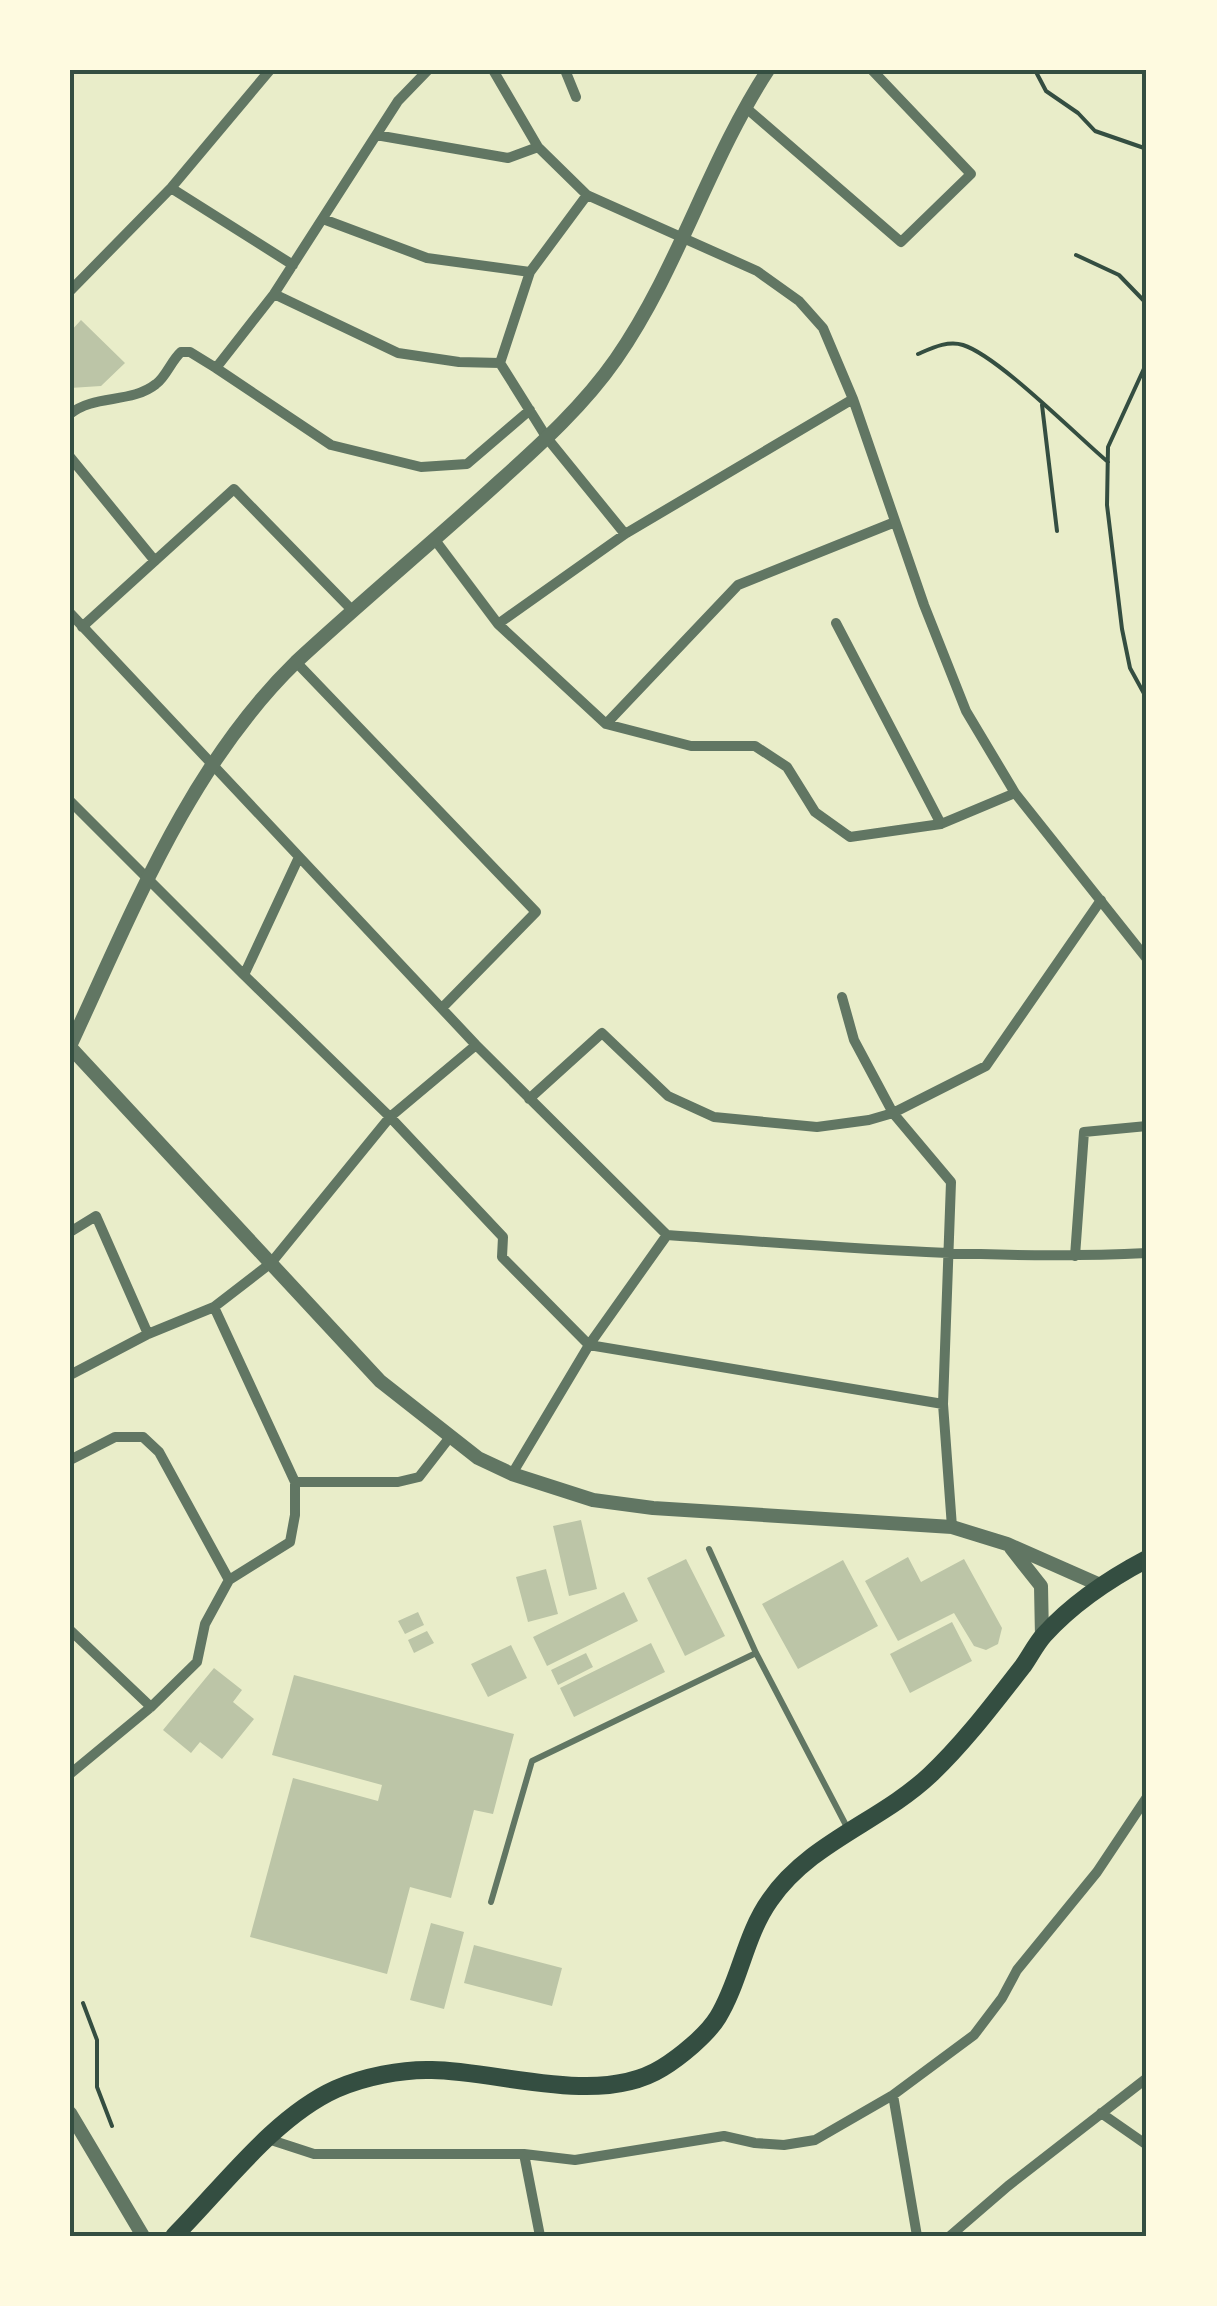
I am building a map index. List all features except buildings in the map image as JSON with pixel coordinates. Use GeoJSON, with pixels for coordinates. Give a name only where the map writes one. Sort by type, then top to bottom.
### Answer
{"type":"FeatureCollection","features":[{"type":"Feature","properties":{"kind":"main road"},"geometry":{"type":"LineString","coordinates":[[174,2236],[268,2138],[303,2109],[336,2089],[380,2076],[430,2070],[586,2088],[661,2069],[717,2020],[755,1926],[770,1900],[800,1865],[894,1804],[930,1775],[990,1708],[1042,1637],[1100,1585],[1147,1560]]}},
{"type":"Feature","properties":{"kind":"street"},"geometry":{"type":"LineString","coordinates":[[70,291],[171,188],[270,70]]}},
{"type":"Feature","properties":{"kind":"street"},"geometry":{"type":"LineString","coordinates":[[216,368],[274,294],[398,101],[428,70]]}},
{"type":"Feature","properties":{"kind":"street"},"geometry":{"type":"LineString","coordinates":[[493,70],[538,147],[586,196],[756,271],[799,301],[823,328],[853,399],[966,712],[1015,792],[1147,959]]}},
{"type":"Feature","properties":{"kind":"street"},"geometry":{"type":"LineString","coordinates":[[565,70],[576,96]]}},
{"type":"Feature","properties":{"kind":"street"},"geometry":{"type":"LineString","coordinates":[[768,70],[727,140],[658,292],[614,363],[547,438],[274,684],[212,766],[147,880],[70,1046],[380,1382],[478,1458],[512,1474],[593,1500],[653,1508],[952,1527],[1007,1544],[1100,1585]]}},
{"type":"Feature","properties":{"kind":"street"},"geometry":{"type":"LineString","coordinates":[[745,107],[902,242],[971,174],[872,70]]}},
{"type":"Feature","properties":{"kind":"street"},"geometry":{"type":"LineString","coordinates":[[376,135],[508,158],[538,147]]}},
{"type":"Feature","properties":{"kind":"street"},"geometry":{"type":"LineString","coordinates":[[171,188],[293,265]]}},
{"type":"Feature","properties":{"kind":"street"},"geometry":{"type":"LineString","coordinates":[[500,364],[530,272],[586,196]]}},
{"type":"Feature","properties":{"kind":"street"},"geometry":{"type":"LineString","coordinates":[[322,219],[427,258],[530,272]]}},
{"type":"Feature","properties":{"kind":"street"},"geometry":{"type":"LineString","coordinates":[[274,294],[398,353],[500,364]]}},
{"type":"Feature","properties":{"kind":"street"},"geometry":{"type":"LineString","coordinates":[[70,414],[92,403],[139,394],[159,383],[180,352],[190,352],[216,368],[331,445],[421,467],[467,464],[530,410]]}},
{"type":"Feature","properties":{"kind":"street"},"geometry":{"type":"LineString","coordinates":[[500,364],[547,438],[624,534]]}},
{"type":"Feature","properties":{"kind":"street"},"geometry":{"type":"LineString","coordinates":[[498,624],[624,534],[853,399]]}},
{"type":"Feature","properties":{"kind":"street"},"geometry":{"type":"LineString","coordinates":[[70,457],[155,561]]}},
{"type":"Feature","properties":{"kind":"street"},"geometry":{"type":"LineString","coordinates":[[82,626],[234,489],[352,610]]}},
{"type":"Feature","properties":{"kind":"street"},"geometry":{"type":"LineString","coordinates":[[606,724],[738,586],[895,522]]}},
{"type":"Feature","properties":{"kind":"street"},"geometry":{"type":"LineString","coordinates":[[435,540],[498,624],[606,724],[691,746],[755,746],[787,766],[815,812],[850,837],[941,824],[1015,792]]}},
{"type":"Feature","properties":{"kind":"street"},"geometry":{"type":"LineString","coordinates":[[70,613],[476,1045],[666,1236],[947,1254],[1147,1253]]}},
{"type":"Feature","properties":{"kind":"street"},"geometry":{"type":"LineString","coordinates":[[836,623],[941,824]]}},
{"type":"Feature","properties":{"kind":"street"},"geometry":{"type":"LineString","coordinates":[[296,662],[536,912],[442,1008]]}},
{"type":"Feature","properties":{"kind":"street"},"geometry":{"type":"LineString","coordinates":[[70,801],[390,1117],[503,1237],[502,1256],[589,1345],[943,1404]]}},
{"type":"Feature","properties":{"kind":"street"},"geometry":{"type":"LineString","coordinates":[[244,976],[299,857]]}},
{"type":"Feature","properties":{"kind":"street"},"geometry":{"type":"LineString","coordinates":[[529,1099],[602,1033],[668,1096],[714,1117],[817,1128],[893,1113],[986,1066],[1101,900]]}},
{"type":"Feature","properties":{"kind":"street"},"geometry":{"type":"LineString","coordinates":[[842,997],[854,1040],[893,1113],[951,1182],[943,1404],[952,1527]]}},
{"type":"Feature","properties":{"kind":"street"},"geometry":{"type":"LineString","coordinates":[[70,1375],[148,1334],[214,1307],[270,1262],[390,1117],[476,1045]]}},
{"type":"Feature","properties":{"kind":"street"},"geometry":{"type":"LineString","coordinates":[[1076,1256],[1084,1132],[1147,1126]]}},
{"type":"Feature","properties":{"kind":"street"},"geometry":{"type":"LineString","coordinates":[[70,1232],[96,1216],[148,1334]]}},
{"type":"Feature","properties":{"kind":"street"},"geometry":{"type":"LineString","coordinates":[[512,1474],[589,1345],[666,1236]]}},
{"type":"Feature","properties":{"kind":"street"},"geometry":{"type":"LineString","coordinates":[[70,1774],[151,1707],[197,1662],[205,1624],[229,1580],[290,1542],[295,1516],[294,1482],[214,1307]]}},
{"type":"Feature","properties":{"kind":"street"},"geometry":{"type":"LineString","coordinates":[[70,1460],[115,1437],[144,1437],[159,1452],[229,1580]]}},
{"type":"Feature","properties":{"kind":"street"},"geometry":{"type":"LineString","coordinates":[[294,1482],[398,1482],[419,1478],[450,1437]]}},
{"type":"Feature","properties":{"kind":"street"},"geometry":{"type":"LineString","coordinates":[[1007,1544],[1041,1586],[1042,1637]]}},
{"type":"Feature","properties":{"kind":"street"},"geometry":{"type":"LineString","coordinates":[[70,1630],[151,1707]]}},
{"type":"Feature","properties":{"kind":"street"},"geometry":{"type":"LineString","coordinates":[[268,2138],[314,2154],[524,2154],[575,2160],[724,2136],[755,2144],[815,2140],[893,2095],[974,2036],[1017,1970],[1096,1872],[1147,1798]]}},
{"type":"Feature","properties":{"kind":"street"},"geometry":{"type":"LineString","coordinates":[[950,2236],[1147,2079]]}},
{"type":"Feature","properties":{"kind":"street"},"geometry":{"type":"LineString","coordinates":[[893,2095],[916,2236]]}},
{"type":"Feature","properties":{"kind":"street"},"geometry":{"type":"LineString","coordinates":[[70,2113],[143,2236]]}},
{"type":"Feature","properties":{"kind":"street"},"geometry":{"type":"LineString","coordinates":[[1101,2113],[1147,2146]]}},
{"type":"Feature","properties":{"kind":"street"},"geometry":{"type":"LineString","coordinates":[[524,2154],[540,2236]]}},
{"type":"Feature","properties":{"kind":"lane"},"geometry":{"type":"LineString","coordinates":[[709,1549],[756,1652],[849,1830]]}},
{"type":"Feature","properties":{"kind":"lane"},"geometry":{"type":"LineString","coordinates":[[492,1902],[532,1761],[756,1652]]}},
{"type":"Feature","properties":{"kind":"path"},"geometry":{"type":"LineString","coordinates":[[1035,70],[1046,91],[1078,113],[1095,132],[1147,149]]}},
{"type":"Feature","properties":{"kind":"path"},"geometry":{"type":"LineString","coordinates":[[1076,254],[1119,275],[1147,304]]}},
{"type":"Feature","properties":{"kind":"path"},"geometry":{"type":"LineString","coordinates":[[918,354],[937,345],[960,344],[986,357],[1108,462]]}},
{"type":"Feature","properties":{"kind":"path"},"geometry":{"type":"LineString","coordinates":[[1147,362],[1108,447],[1107,505],[1130,668],[1147,699]]}},
{"type":"Feature","properties":{"kind":"path"},"geometry":{"type":"LineString","coordinates":[[1042,405],[1057,531]]}},
{"type":"Feature","properties":{"kind":"path"},"geometry":{"type":"LineString","coordinates":[[83,2003],[96,2040],[97,2087],[112,2126]]}}]}
